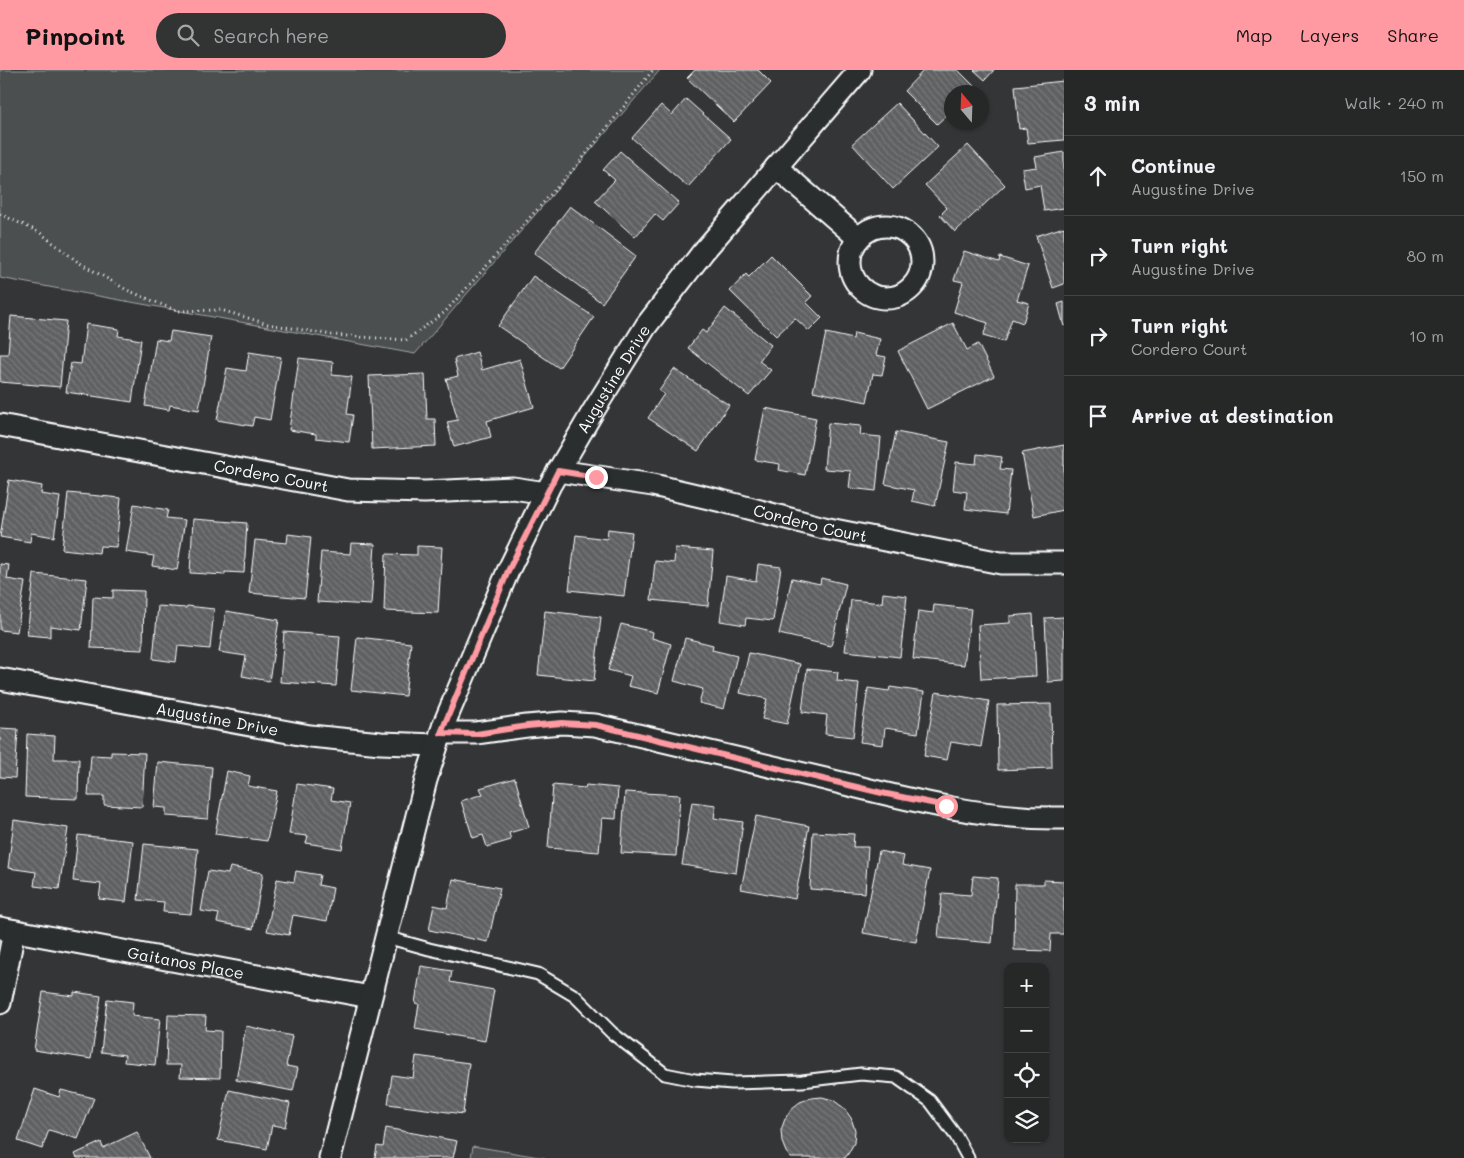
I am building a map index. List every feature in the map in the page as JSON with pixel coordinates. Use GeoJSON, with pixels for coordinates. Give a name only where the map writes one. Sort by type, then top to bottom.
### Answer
{"type":"FeatureCollection","features":[{"type":"Feature","properties":{"kind":"street","name":"Augustine Drive"},"geometry":{"type":"LineString","coordinates":[[330,1158],[426,780],[439,739],[508,571],[558,471],[646,326],[702,252],[860,70]]}},
{"type":"Feature","properties":{"kind":"street"},"geometry":{"type":"LineString","coordinates":[[776,167],[858,238]]}},
{"type":"Feature","properties":{"kind":"street","name":"Cordero Court"},"geometry":{"type":"LineString","coordinates":[[0,425],[348,490],[425,492],[513,488],[546,493]]}},
{"type":"Feature","properties":{"kind":"street","name":"Cordero Court"},"geometry":{"type":"LineString","coordinates":[[558,471],[653,485],[824,528],[1001,563],[1064,563]]}},
{"type":"Feature","properties":{"kind":"street","name":"Augustine Drive"},"geometry":{"type":"LineString","coordinates":[[0,679],[310,736],[381,743],[439,739],[527,726],[562,723],[596,725],[882,793],[946,806],[1000,814],[1064,818]]}},
{"type":"Feature","properties":{"kind":"street"},"geometry":{"type":"LineString","coordinates":[[0,1003],[7,930]]}},
{"type":"Feature","properties":{"kind":"street","name":"Gaitanos Place"},"geometry":{"type":"LineString","coordinates":[[7,930],[370,997]]}},
{"type":"Feature","properties":{"kind":"lane"},"geometry":{"type":"LineString","coordinates":[[386,936],[430,949],[538,974],[575,996],[612,1033],[665,1074],[695,1080],[732,1083],[802,1081],[861,1074],[896,1077],[930,1101],[956,1136],[968,1158]]}},
{"type":"Feature","properties":{"kind":"path"},"geometry":{"type":"LineString","coordinates":[[0,214],[39,232],[78,262],[127,290],[177,311],[221,310],[268,324],[332,335],[406,340],[445,312],[579,164],[653,70]]}},
{"type":"Feature","properties":{"kind":"shaded area"},"geometry":{"type":"Polygon","coordinates":[[[0,70],[660,70],[415,354],[0,278],[0,70]]]}},
{"type":"Feature","properties":{"kind":"shaded area"},"geometry":{"type":"Polygon","coordinates":[[[473,1146],[545,1158],[471,1158],[473,1146]]]}},
{"type":"Feature","properties":{"kind":"building"},"geometry":{"type":"Polygon","coordinates":[[[695,70],[758,70],[771,83],[734,122],[687,78],[695,70]]]}},
{"type":"Feature","properties":{"kind":"building"},"geometry":{"type":"Polygon","coordinates":[[[924,70],[958,70],[973,85],[944,85],[944,117],[937,124],[904,91],[924,70]]]}},
{"type":"Feature","properties":{"kind":"building"},"geometry":{"type":"Polygon","coordinates":[[[974,70],[994,70],[985,80],[974,70]]]}},
{"type":"Feature","properties":{"kind":"building"},"geometry":{"type":"Polygon","coordinates":[[[1064,81],[1064,140],[1028,143],[1026,128],[1019,129],[1015,86],[1064,81]]]}},
{"type":"Feature","properties":{"kind":"building"},"geometry":{"type":"Polygon","coordinates":[[[686,99],[731,139],[688,187],[632,138],[661,105],[672,115],[686,99]]]}},
{"type":"Feature","properties":{"kind":"building"},"geometry":{"type":"Polygon","coordinates":[[[897,103],[938,147],[893,189],[852,144],[897,103]]]}},
{"type":"Feature","properties":{"kind":"building"},"geometry":{"type":"Polygon","coordinates":[[[968,145],[1005,185],[955,232],[940,215],[947,208],[925,185],[968,145]]]}},
{"type":"Feature","properties":{"kind":"building"},"geometry":{"type":"Polygon","coordinates":[[[620,151],[679,203],[663,221],[655,214],[635,237],[595,201],[615,180],[603,170],[620,151]]]}},
{"type":"Feature","properties":{"kind":"building"},"geometry":{"type":"Polygon","coordinates":[[[1064,152],[1064,208],[1044,211],[1040,185],[1025,188],[1022,169],[1037,167],[1035,157],[1064,152]]]}},
{"type":"Feature","properties":{"kind":"building"},"geometry":{"type":"Polygon","coordinates":[[[570,206],[636,256],[602,303],[534,253],[570,206]]]}},
{"type":"Feature","properties":{"kind":"building"},"geometry":{"type":"Polygon","coordinates":[[[1064,227],[1064,284],[1053,288],[1036,236],[1064,227]]]}},
{"type":"Feature","properties":{"kind":"building"},"geometry":{"type":"Polygon","coordinates":[[[964,251],[999,262],[1000,257],[1028,266],[1017,300],[1029,303],[1023,323],[1012,319],[1004,342],[983,336],[988,323],[954,312],[963,282],[954,280],[964,251]]]}},
{"type":"Feature","properties":{"kind":"building"},"geometry":{"type":"Polygon","coordinates":[[[771,255],[812,296],[806,302],[822,318],[809,331],[795,318],[776,336],[730,291],[746,274],[749,277],[771,255]]]}},
{"type":"Feature","properties":{"kind":"building"},"geometry":{"type":"Polygon","coordinates":[[[533,276],[594,317],[559,368],[498,326],[533,276]]]}},
{"type":"Feature","properties":{"kind":"building"},"geometry":{"type":"Polygon","coordinates":[[[1064,302],[1064,326],[1058,304],[1064,302]]]}},
{"type":"Feature","properties":{"kind":"building"},"geometry":{"type":"Polygon","coordinates":[[[725,308],[771,345],[759,361],[771,370],[749,396],[688,348],[702,330],[706,333],[725,308]]]}},
{"type":"Feature","properties":{"kind":"building"},"geometry":{"type":"Polygon","coordinates":[[[11,316],[66,321],[60,387],[0,382],[0,354],[8,354],[11,316]]]}},
{"type":"Feature","properties":{"kind":"building"},"geometry":{"type":"Polygon","coordinates":[[[953,323],[967,350],[978,344],[994,376],[927,409],[898,351],[953,323]]]}},
{"type":"Feature","properties":{"kind":"building"},"geometry":{"type":"Polygon","coordinates":[[[86,324],[119,329],[118,336],[141,340],[132,402],[66,392],[71,363],[81,364],[86,324]]]}},
{"type":"Feature","properties":{"kind":"building"},"geometry":{"type":"Polygon","coordinates":[[[171,331],[211,337],[199,410],[170,405],[169,410],[145,406],[156,339],[169,341],[171,331]]]}},
{"type":"Feature","properties":{"kind":"building"},"geometry":{"type":"Polygon","coordinates":[[[826,333],[853,339],[854,333],[880,339],[876,355],[886,357],[882,375],[873,374],[867,402],[813,391],[826,333]]]}},
{"type":"Feature","properties":{"kind":"building"},"geometry":{"type":"Polygon","coordinates":[[[249,352],[281,357],[270,420],[254,417],[252,426],[217,420],[227,368],[246,371],[249,352]]]}},
{"type":"Feature","properties":{"kind":"building"},"geometry":{"type":"Polygon","coordinates":[[[477,352],[482,370],[520,359],[534,407],[487,421],[491,437],[454,447],[447,422],[458,420],[446,379],[458,376],[454,359],[477,352]]]}},
{"type":"Feature","properties":{"kind":"building"},"geometry":{"type":"Polygon","coordinates":[[[299,358],[333,362],[332,375],[352,377],[347,414],[353,415],[349,442],[316,438],[316,434],[289,430],[299,358]]]}},
{"type":"Feature","properties":{"kind":"building"},"geometry":{"type":"Polygon","coordinates":[[[674,369],[729,405],[698,451],[648,418],[664,394],[659,391],[674,369]]]}},
{"type":"Feature","properties":{"kind":"building"},"geometry":{"type":"Polygon","coordinates":[[[425,374],[427,419],[435,419],[436,446],[372,449],[369,376],[425,374]]]}},
{"type":"Feature","properties":{"kind":"building"},"geometry":{"type":"Polygon","coordinates":[[[765,408],[816,418],[805,475],[779,470],[780,464],[755,460],[765,408]]]}},
{"type":"Feature","properties":{"kind":"building"},"geometry":{"type":"Polygon","coordinates":[[[828,423],[861,426],[860,435],[881,437],[876,491],[849,488],[851,471],[824,469],[828,423]]]}},
{"type":"Feature","properties":{"kind":"building"},"geometry":{"type":"Polygon","coordinates":[[[896,432],[949,442],[935,506],[912,501],[914,490],[885,484],[896,432]]]}},
{"type":"Feature","properties":{"kind":"building"},"geometry":{"type":"Polygon","coordinates":[[[1064,445],[1064,510],[1034,516],[1022,453],[1064,445]]]}},
{"type":"Feature","properties":{"kind":"building"},"geometry":{"type":"Polygon","coordinates":[[[977,454],[1002,457],[1000,469],[1011,470],[1006,514],[965,509],[967,492],[953,490],[956,462],[976,464],[977,454]]]}},
{"type":"Feature","properties":{"kind":"building"},"geometry":{"type":"Polygon","coordinates":[[[9,480],[42,486],[41,494],[60,497],[54,537],[31,533],[30,542],[0,537],[9,480]]]}},
{"type":"Feature","properties":{"kind":"building"},"geometry":{"type":"Polygon","coordinates":[[[68,493],[121,498],[116,547],[100,546],[99,553],[62,549],[68,493]]]}},
{"type":"Feature","properties":{"kind":"building"},"geometry":{"type":"Polygon","coordinates":[[[134,504],[168,510],[166,518],[185,520],[177,570],[152,566],[154,556],[126,552],[134,504]]]}},
{"type":"Feature","properties":{"kind":"building"},"geometry":{"type":"Polygon","coordinates":[[[193,519],[247,523],[244,573],[225,572],[225,575],[190,573],[193,519]]]}},
{"type":"Feature","properties":{"kind":"building"},"geometry":{"type":"Polygon","coordinates":[[[608,529],[632,532],[624,596],[569,590],[576,535],[607,539],[608,529]]]}},
{"type":"Feature","properties":{"kind":"building"},"geometry":{"type":"Polygon","coordinates":[[[288,534],[311,537],[305,598],[249,593],[255,540],[287,543],[288,534]]]}},
{"type":"Feature","properties":{"kind":"building"},"geometry":{"type":"Polygon","coordinates":[[[351,543],[375,544],[371,605],[317,602],[321,552],[350,554],[351,543]]]}},
{"type":"Feature","properties":{"kind":"building"},"geometry":{"type":"Polygon","coordinates":[[[417,546],[442,547],[438,613],[384,611],[386,554],[417,555],[417,546]]]}},
{"type":"Feature","properties":{"kind":"building"},"geometry":{"type":"Polygon","coordinates":[[[675,548],[713,551],[708,606],[651,600],[655,561],[674,563],[675,548]]]}},
{"type":"Feature","properties":{"kind":"building"},"geometry":{"type":"Polygon","coordinates":[[[0,564],[9,565],[7,579],[25,582],[17,632],[0,630],[0,564]]]}},
{"type":"Feature","properties":{"kind":"building"},"geometry":{"type":"Polygon","coordinates":[[[758,564],[781,567],[773,621],[746,618],[745,625],[720,621],[726,576],[756,581],[758,564]]]}},
{"type":"Feature","properties":{"kind":"building"},"geometry":{"type":"Polygon","coordinates":[[[34,574],[87,579],[81,630],[50,626],[50,637],[27,635],[34,574]]]}},
{"type":"Feature","properties":{"kind":"building"},"geometry":{"type":"Polygon","coordinates":[[[792,578],[820,584],[821,578],[846,584],[831,646],[779,634],[792,578]]]}},
{"type":"Feature","properties":{"kind":"building"},"geometry":{"type":"Polygon","coordinates":[[[113,590],[144,591],[143,650],[91,648],[93,597],[113,598],[113,590]]]}},
{"type":"Feature","properties":{"kind":"building"},"geometry":{"type":"Polygon","coordinates":[[[883,593],[907,596],[900,657],[845,651],[851,600],[882,603],[883,593]]]}},
{"type":"Feature","properties":{"kind":"building"},"geometry":{"type":"Polygon","coordinates":[[[934,605],[971,609],[964,665],[913,659],[918,611],[933,613],[934,605]]]}},
{"type":"Feature","properties":{"kind":"building"},"geometry":{"type":"Polygon","coordinates":[[[158,606],[186,608],[187,606],[214,609],[210,649],[178,646],[176,662],[153,659],[158,606]]]}},
{"type":"Feature","properties":{"kind":"building"},"geometry":{"type":"Polygon","coordinates":[[[226,611],[279,620],[269,681],[242,676],[246,656],[219,652],[226,611]]]}},
{"type":"Feature","properties":{"kind":"building"},"geometry":{"type":"Polygon","coordinates":[[[545,611],[601,617],[594,681],[538,675],[545,611]]]}},
{"type":"Feature","properties":{"kind":"building"},"geometry":{"type":"Polygon","coordinates":[[[1033,614],[1036,676],[981,679],[978,625],[1010,623],[1010,616],[1033,614]]]}},
{"type":"Feature","properties":{"kind":"building"},"geometry":{"type":"Polygon","coordinates":[[[1064,617],[1064,681],[1048,682],[1045,618],[1064,617]]]}},
{"type":"Feature","properties":{"kind":"building"},"geometry":{"type":"Polygon","coordinates":[[[621,624],[653,632],[652,638],[671,644],[658,693],[628,686],[631,676],[608,670],[621,624]]]}},
{"type":"Feature","properties":{"kind":"building"},"geometry":{"type":"Polygon","coordinates":[[[284,632],[340,636],[336,686],[280,682],[284,632]]]}},
{"type":"Feature","properties":{"kind":"building"},"geometry":{"type":"Polygon","coordinates":[[[357,637],[411,643],[405,696],[351,690],[357,637]]]}},
{"type":"Feature","properties":{"kind":"building"},"geometry":{"type":"Polygon","coordinates":[[[685,638],[713,645],[712,650],[737,656],[724,709],[699,703],[703,689],[674,681],[685,638]]]}},
{"type":"Feature","properties":{"kind":"building"},"geometry":{"type":"Polygon","coordinates":[[[749,653],[800,664],[787,724],[762,719],[767,699],[740,693],[749,653]]]}},
{"type":"Feature","properties":{"kind":"building"},"geometry":{"type":"Polygon","coordinates":[[[807,669],[838,672],[837,681],[859,683],[853,737],[825,734],[827,715],[802,712],[807,669]]]}},
{"type":"Feature","properties":{"kind":"building"},"geometry":{"type":"Polygon","coordinates":[[[890,687],[924,692],[918,733],[885,728],[883,745],[860,742],[868,688],[889,691],[890,687]]]}},
{"type":"Feature","properties":{"kind":"building"},"geometry":{"type":"Polygon","coordinates":[[[936,692],[989,701],[981,747],[951,742],[947,760],[924,756],[936,692]]]}},
{"type":"Feature","properties":{"kind":"building"},"geometry":{"type":"Polygon","coordinates":[[[1051,704],[1052,768],[998,770],[997,705],[1051,704]]]}},
{"type":"Feature","properties":{"kind":"building"},"geometry":{"type":"Polygon","coordinates":[[[0,728],[18,729],[15,778],[0,777],[0,728]]]}},
{"type":"Feature","properties":{"kind":"building"},"geometry":{"type":"Polygon","coordinates":[[[27,734],[55,736],[54,759],[79,759],[78,799],[25,797],[27,734]]]}},
{"type":"Feature","properties":{"kind":"building"},"geometry":{"type":"Polygon","coordinates":[[[111,752],[145,753],[142,807],[104,805],[104,796],[88,796],[91,755],[111,756],[111,752]]]}},
{"type":"Feature","properties":{"kind":"building"},"geometry":{"type":"Polygon","coordinates":[[[158,762],[212,767],[208,819],[166,816],[166,808],[154,807],[158,762]]]}},
{"type":"Feature","properties":{"kind":"building"},"geometry":{"type":"Polygon","coordinates":[[[227,771],[250,776],[248,786],[277,791],[267,841],[215,834],[227,771]]]}},
{"type":"Feature","properties":{"kind":"building"},"geometry":{"type":"Polygon","coordinates":[[[515,778],[529,827],[509,833],[511,840],[487,847],[483,835],[473,838],[461,801],[483,794],[480,788],[515,778]]]}},
{"type":"Feature","properties":{"kind":"building"},"geometry":{"type":"Polygon","coordinates":[[[297,784],[333,789],[331,800],[350,803],[342,849],[306,843],[308,836],[289,834],[297,784]]]}},
{"type":"Feature","properties":{"kind":"building"},"geometry":{"type":"Polygon","coordinates":[[[553,785],[585,788],[586,785],[618,788],[616,819],[602,818],[599,852],[548,848],[553,785]]]}},
{"type":"Feature","properties":{"kind":"building"},"geometry":{"type":"Polygon","coordinates":[[[625,792],[680,795],[676,856],[621,853],[625,792]]]}},
{"type":"Feature","properties":{"kind":"building"},"geometry":{"type":"Polygon","coordinates":[[[692,802],[716,805],[714,818],[743,822],[736,873],[682,865],[692,802]]]}},
{"type":"Feature","properties":{"kind":"building"},"geometry":{"type":"Polygon","coordinates":[[[756,816],[809,826],[795,899],[741,889],[756,816]]]}},
{"type":"Feature","properties":{"kind":"building"},"geometry":{"type":"Polygon","coordinates":[[[14,820],[68,828],[59,889],[34,886],[36,872],[8,868],[14,820]]]}},
{"type":"Feature","properties":{"kind":"building"},"geometry":{"type":"Polygon","coordinates":[[[813,832],[854,834],[853,847],[868,847],[865,893],[810,889],[813,832]]]}},
{"type":"Feature","properties":{"kind":"building"},"geometry":{"type":"Polygon","coordinates":[[[78,835],[133,841],[126,902],[99,899],[101,884],[73,881],[78,835]]]}},
{"type":"Feature","properties":{"kind":"building"},"geometry":{"type":"Polygon","coordinates":[[[144,844],[198,849],[191,914],[163,912],[164,902],[138,900],[144,844]]]}},
{"type":"Feature","properties":{"kind":"building"},"geometry":{"type":"Polygon","coordinates":[[[879,851],[904,856],[902,865],[930,870],[916,942],[863,933],[879,851]]]}},
{"type":"Feature","properties":{"kind":"building"},"geometry":{"type":"Polygon","coordinates":[[[230,867],[263,873],[253,929],[217,922],[219,914],[201,911],[208,871],[228,874],[230,867]]]}},
{"type":"Feature","properties":{"kind":"building"},"geometry":{"type":"Polygon","coordinates":[[[296,871],[320,875],[318,885],[333,888],[327,921],[293,915],[289,935],[267,931],[277,879],[294,882],[296,871]]]}},
{"type":"Feature","properties":{"kind":"building"},"geometry":{"type":"Polygon","coordinates":[[[973,876],[998,878],[992,943],[938,938],[942,893],[971,895],[973,876]]]}},
{"type":"Feature","properties":{"kind":"building"},"geometry":{"type":"Polygon","coordinates":[[[453,879],[500,888],[488,942],[429,930],[434,905],[447,908],[453,879]]]}},
{"type":"Feature","properties":{"kind":"building"},"geometry":{"type":"Polygon","coordinates":[[[1044,880],[1064,881],[1064,934],[1051,934],[1050,951],[1014,950],[1015,884],[1044,884],[1044,880]]]}},
{"type":"Feature","properties":{"kind":"building"},"geometry":{"type":"Polygon","coordinates":[[[421,966],[452,971],[450,982],[494,990],[485,1041],[415,1029],[419,1004],[415,1003],[421,966]]]}},
{"type":"Feature","properties":{"kind":"building"},"geometry":{"type":"Polygon","coordinates":[[[43,992],[74,996],[74,992],[101,996],[91,1059],[34,1050],[43,992]]]}},
{"type":"Feature","properties":{"kind":"building"},"geometry":{"type":"Polygon","coordinates":[[[107,999],[133,1002],[132,1016],[160,1019],[155,1065],[124,1062],[125,1055],[101,1052],[107,999]]]}},
{"type":"Feature","properties":{"kind":"building"},"geometry":{"type":"Polygon","coordinates":[[[168,1015],[206,1016],[205,1030],[221,1031],[220,1078],[180,1077],[181,1065],[166,1065],[168,1015]]]}},
{"type":"Feature","properties":{"kind":"building"},"geometry":{"type":"Polygon","coordinates":[[[246,1026],[292,1036],[286,1066],[298,1068],[293,1091],[236,1080],[246,1026]]]}},
{"type":"Feature","properties":{"kind":"building"},"geometry":{"type":"Polygon","coordinates":[[[416,1056],[469,1063],[463,1114],[388,1104],[392,1075],[413,1078],[416,1056]]]}},
{"type":"Feature","properties":{"kind":"building"},"geometry":{"type":"Polygon","coordinates":[[[35,1089],[59,1097],[61,1090],[94,1098],[78,1139],[49,1130],[42,1149],[18,1141],[35,1089]]]}},
{"type":"Feature","properties":{"kind":"building"},"geometry":{"type":"Polygon","coordinates":[[[229,1090],[290,1103],[285,1127],[272,1125],[267,1149],[218,1140],[229,1090]]]}},
{"type":"Feature","properties":{"kind":"building"},"geometry":{"type":"Polygon","coordinates":[[[822,1097],[833,1100],[844,1108],[851,1118],[855,1130],[854,1143],[845,1158],[791,1158],[782,1142],[781,1130],[785,1119],[791,1109],[800,1102],[822,1097]]]}},
{"type":"Feature","properties":{"kind":"building"},"geometry":{"type":"Polygon","coordinates":[[[386,1128],[457,1141],[453,1158],[375,1158],[377,1146],[383,1147],[386,1128]]]}},
{"type":"Feature","properties":{"kind":"building"},"geometry":{"type":"Polygon","coordinates":[[[137,1132],[150,1158],[77,1158],[75,1154],[101,1142],[103,1148],[137,1132]]]}},
{"type":"Feature","properties":{"kind":"route"},"geometry":{"type":"LineString","coordinates":[[596,477],[558,471],[508,571],[441,733],[476,734],[562,723],[596,725],[882,793],[946,806]]}}]}
